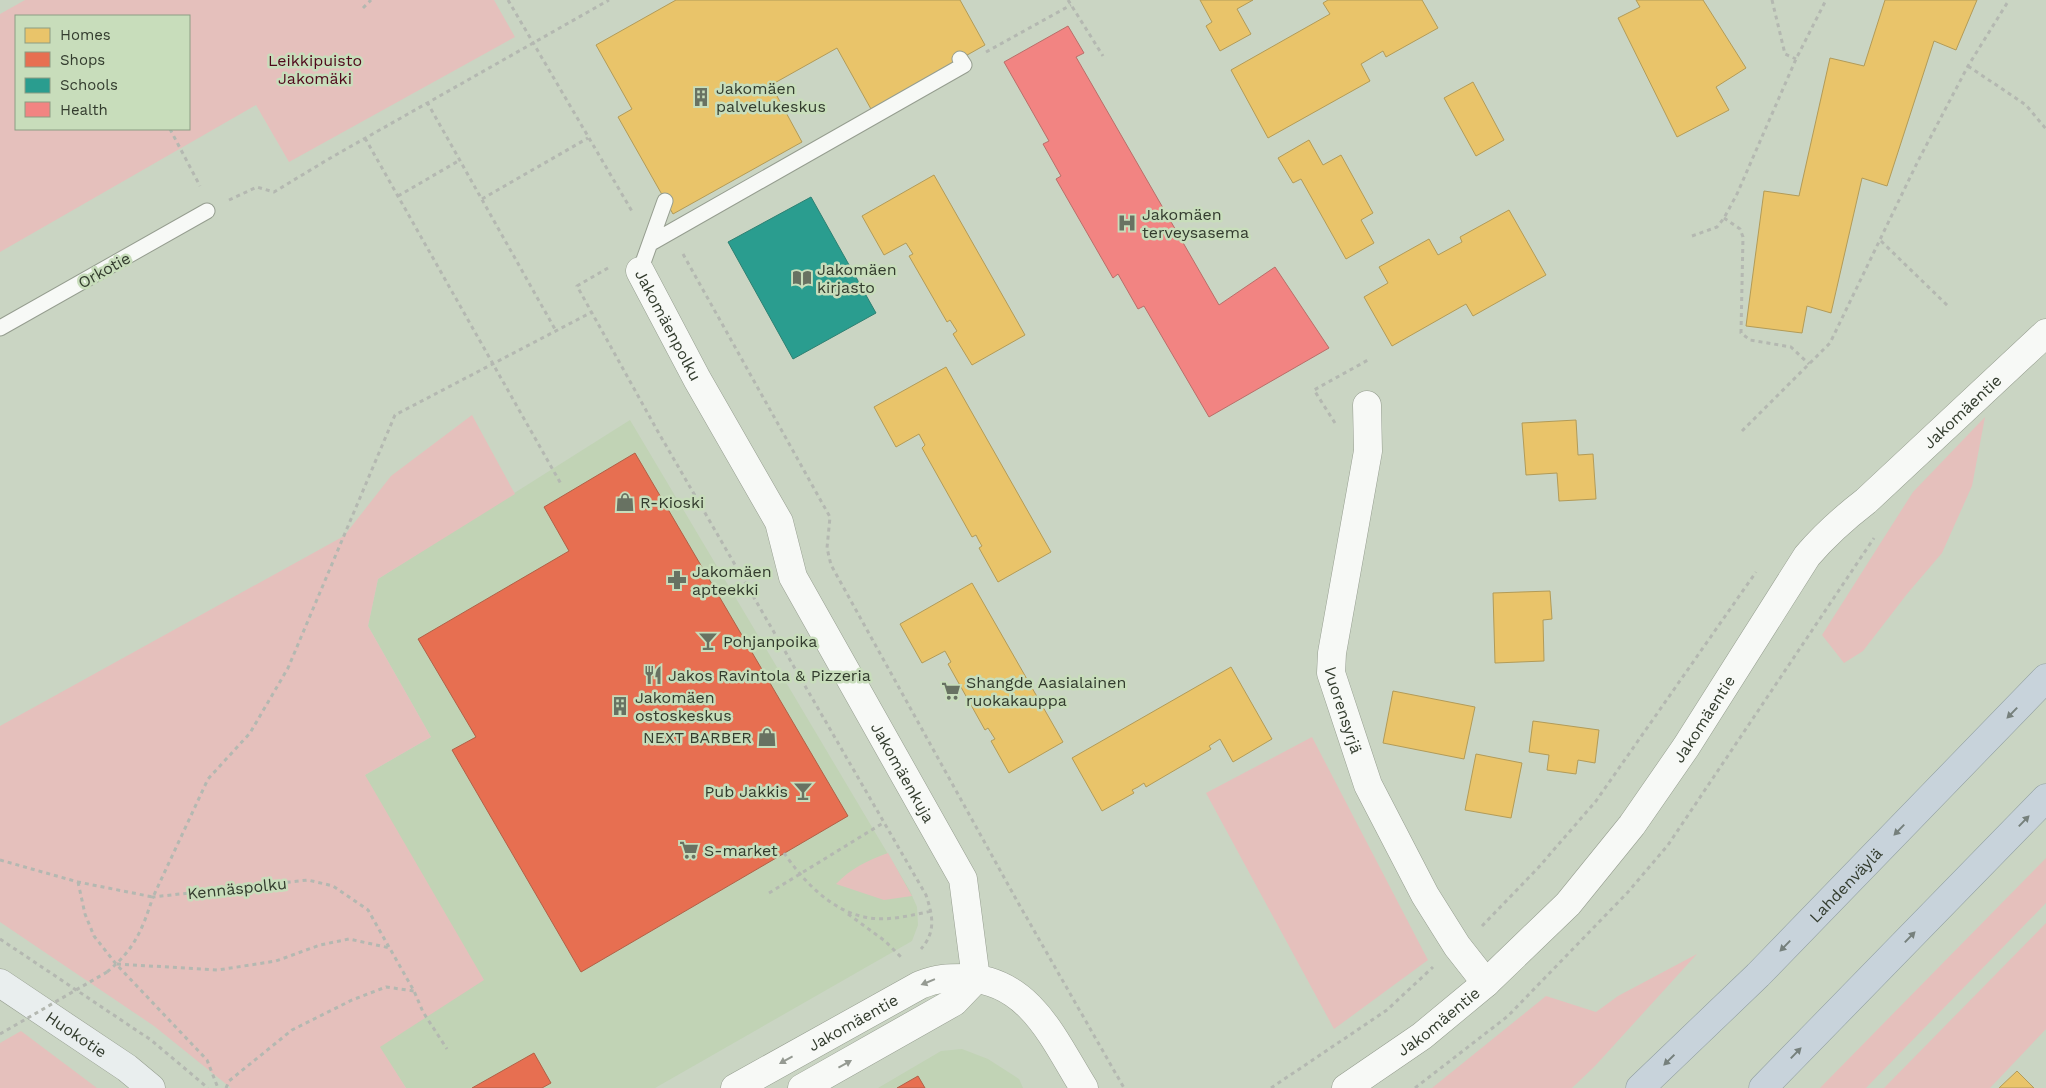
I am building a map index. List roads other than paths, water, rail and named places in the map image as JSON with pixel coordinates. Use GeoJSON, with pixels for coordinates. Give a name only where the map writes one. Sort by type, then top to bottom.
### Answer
{"type":"FeatureCollection","features":[{"type":"Feature","properties":{"kind":"highway","name":"Lahdenväylä"},"geometry":{"type":"LineString","coordinates":[[1640,1088],[1758,975],[2046,678]]}},
{"type":"Feature","properties":{"kind":"highway"},"geometry":{"type":"LineString","coordinates":[[1762,1088],[2046,798]]}},
{"type":"Feature","properties":{"kind":"main road","name":"Huokotie"},"geometry":{"type":"LineString","coordinates":[[0,983],[127,1068],[152,1088]]}},
{"type":"Feature","properties":{"kind":"street","name":"Jakomäenpolku"},"geometry":{"type":"LineString","coordinates":[[640,272],[697,380],[778,522],[793,577]]}},
{"type":"Feature","properties":{"kind":"street","name":"Jakomäentie"},"geometry":{"type":"LineString","coordinates":[[1346,1088],[1422,1036],[1486,983],[1568,904],[1632,825],[1723,691],[1807,556],[1834,526],[1866,501],[2046,333]]}},
{"type":"Feature","properties":{"kind":"street","name":"Vuorensyrjä"},"geometry":{"type":"LineString","coordinates":[[1366,405],[1368,451],[1332,653],[1331,673],[1368,785],[1425,895],[1457,946],[1486,983]]}},
{"type":"Feature","properties":{"kind":"street","name":"Jakomäenkuja"},"geometry":{"type":"LineString","coordinates":[[793,577],[963,879],[976,979]]}},
{"type":"Feature","properties":{"kind":"street","name":"Jakomäentie"},"geometry":{"type":"LineString","coordinates":[[735,1088],[920,985],[938,978],[976,979],[999,984],[1013,991],[1033,1009],[1084,1088]]}},
{"type":"Feature","properties":{"kind":"street","name":"Jakomäentie"},"geometry":{"type":"LineString","coordinates":[[802,1088],[948,1005],[976,979]]}},
{"type":"Feature","properties":{"kind":"lane"},"geometry":{"type":"LineString","coordinates":[[651,243],[962,62]]}},
{"type":"Feature","properties":{"kind":"lane"},"geometry":{"type":"LineString","coordinates":[[651,243],[665,202]]}},
{"type":"Feature","properties":{"kind":"lane","name":"Orkotie"},"geometry":{"type":"LineString","coordinates":[[0,328],[207,212]]}},
{"type":"Feature","properties":{"kind":"lane","name":"Jakomäenpolku"},"geometry":{"type":"LineString","coordinates":[[640,272],[651,243]]}},
{"type":"Feature","properties":{"kind":"place","name":"Jakomäen palvelukeskus"},"geometry":{"type":"Point","coordinates":[701,97]}},
{"type":"Feature","properties":{"kind":"place","name":"Jakomäen terveysasema"},"geometry":{"type":"Point","coordinates":[1127,223]}},
{"type":"Feature","properties":{"kind":"place","name":"Jakomäen kirjasto"},"geometry":{"type":"Point","coordinates":[802,278]}},
{"type":"Feature","properties":{"kind":"place","name":"R-Kioski"},"geometry":{"type":"Point","coordinates":[625,502]}},
{"type":"Feature","properties":{"kind":"place","name":"Jakomäen apteekki"},"geometry":{"type":"Point","coordinates":[677,580]}},
{"type":"Feature","properties":{"kind":"place","name":"Pohjanpoika"},"geometry":{"type":"Point","coordinates":[708,641]}},
{"type":"Feature","properties":{"kind":"place","name":"Jakos Ravintola & Pizzeria"},"geometry":{"type":"Point","coordinates":[653,675]}},
{"type":"Feature","properties":{"kind":"place","name":"Shangde Aasialainen ruokakauppa"},"geometry":{"type":"Point","coordinates":[951,691]}},
{"type":"Feature","properties":{"kind":"place","name":"Jakomäen ostoskeskus"},"geometry":{"type":"Point","coordinates":[620,706]}},
{"type":"Feature","properties":{"kind":"place","name":"NEXT BARBER"},"geometry":{"type":"Point","coordinates":[767,737]}},
{"type":"Feature","properties":{"kind":"place","name":"Pub Jakkis"},"geometry":{"type":"Point","coordinates":[803,791]}},
{"type":"Feature","properties":{"kind":"place","name":"S-market"},"geometry":{"type":"Point","coordinates":[689,850]}},
{"type":"Feature","properties":{"kind":"park label","name":"Leikkipuisto Jakomäki"},"geometry":{"type":"Point","coordinates":[315,69]}}]}
